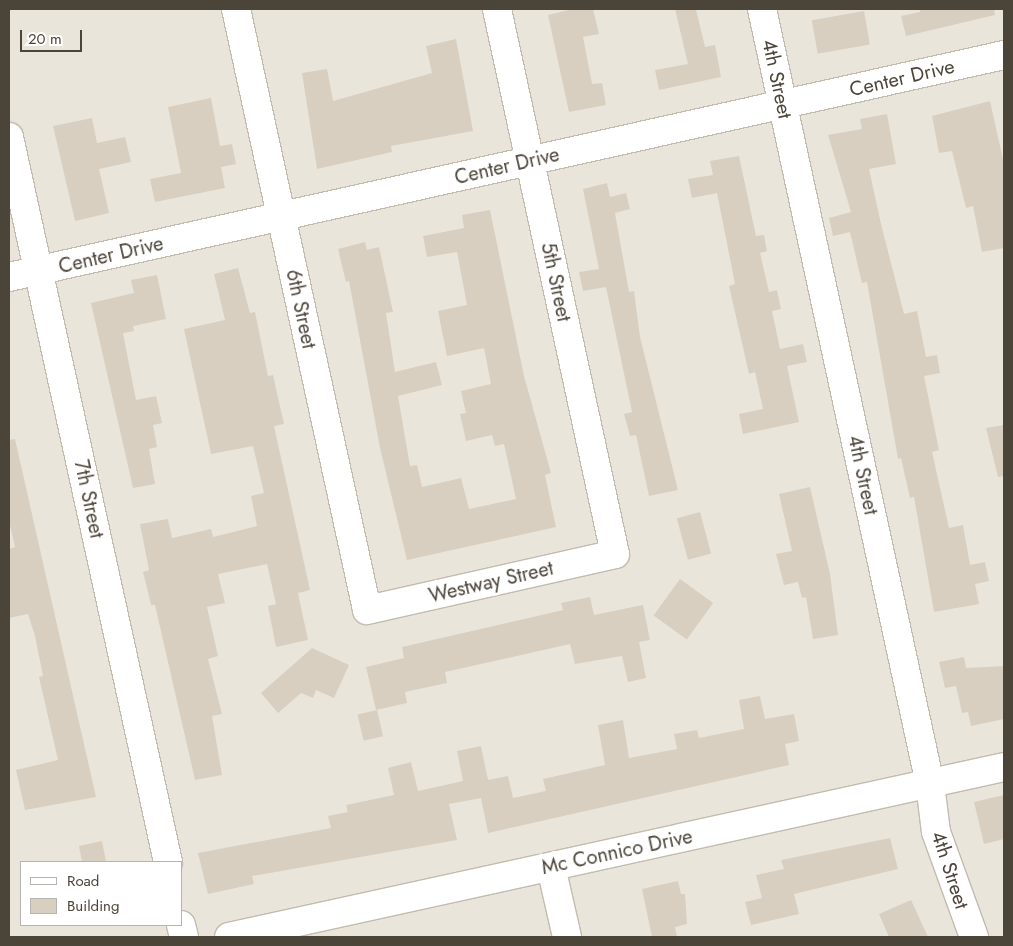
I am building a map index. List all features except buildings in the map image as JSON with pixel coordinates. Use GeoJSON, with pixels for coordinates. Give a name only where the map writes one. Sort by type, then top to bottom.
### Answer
{"type":"FeatureCollection","features":[{"type":"Feature","properties":{"kind":"street","name":"6th Street"},"geometry":{"type":"LineString","coordinates":[[236,9],[367,610]]}},
{"type":"Feature","properties":{"kind":"street","name":"5th Street"},"geometry":{"type":"LineString","coordinates":[[497,9],[615,554]]}},
{"type":"Feature","properties":{"kind":"street","name":"4th Street"},"geometry":{"type":"LineString","coordinates":[[762,9],[930,784],[936,832],[974,937]]}},
{"type":"Feature","properties":{"kind":"street","name":"Center Drive"},"geometry":{"type":"LineString","coordinates":[[9,277],[1004,55]]}},
{"type":"Feature","properties":{"kind":"street","name":"7th Street"},"geometry":{"type":"LineString","coordinates":[[9,137],[40,271],[168,861]]}},
{"type":"Feature","properties":{"kind":"street","name":"Westway Street"},"geometry":{"type":"LineString","coordinates":[[367,610],[615,554]]}},
{"type":"Feature","properties":{"kind":"street","name":"Mc Connico Drive"},"geometry":{"type":"LineString","coordinates":[[229,937],[1004,767]]}},
{"type":"Feature","properties":{"kind":"street"},"geometry":{"type":"LineString","coordinates":[[551,866],[567,937]]}},
{"type":"Feature","properties":{"kind":"shaded area"},"geometry":{"type":"Polygon","coordinates":[[[9,9],[1004,9],[1004,937],[9,937],[9,9]]]}}]}
